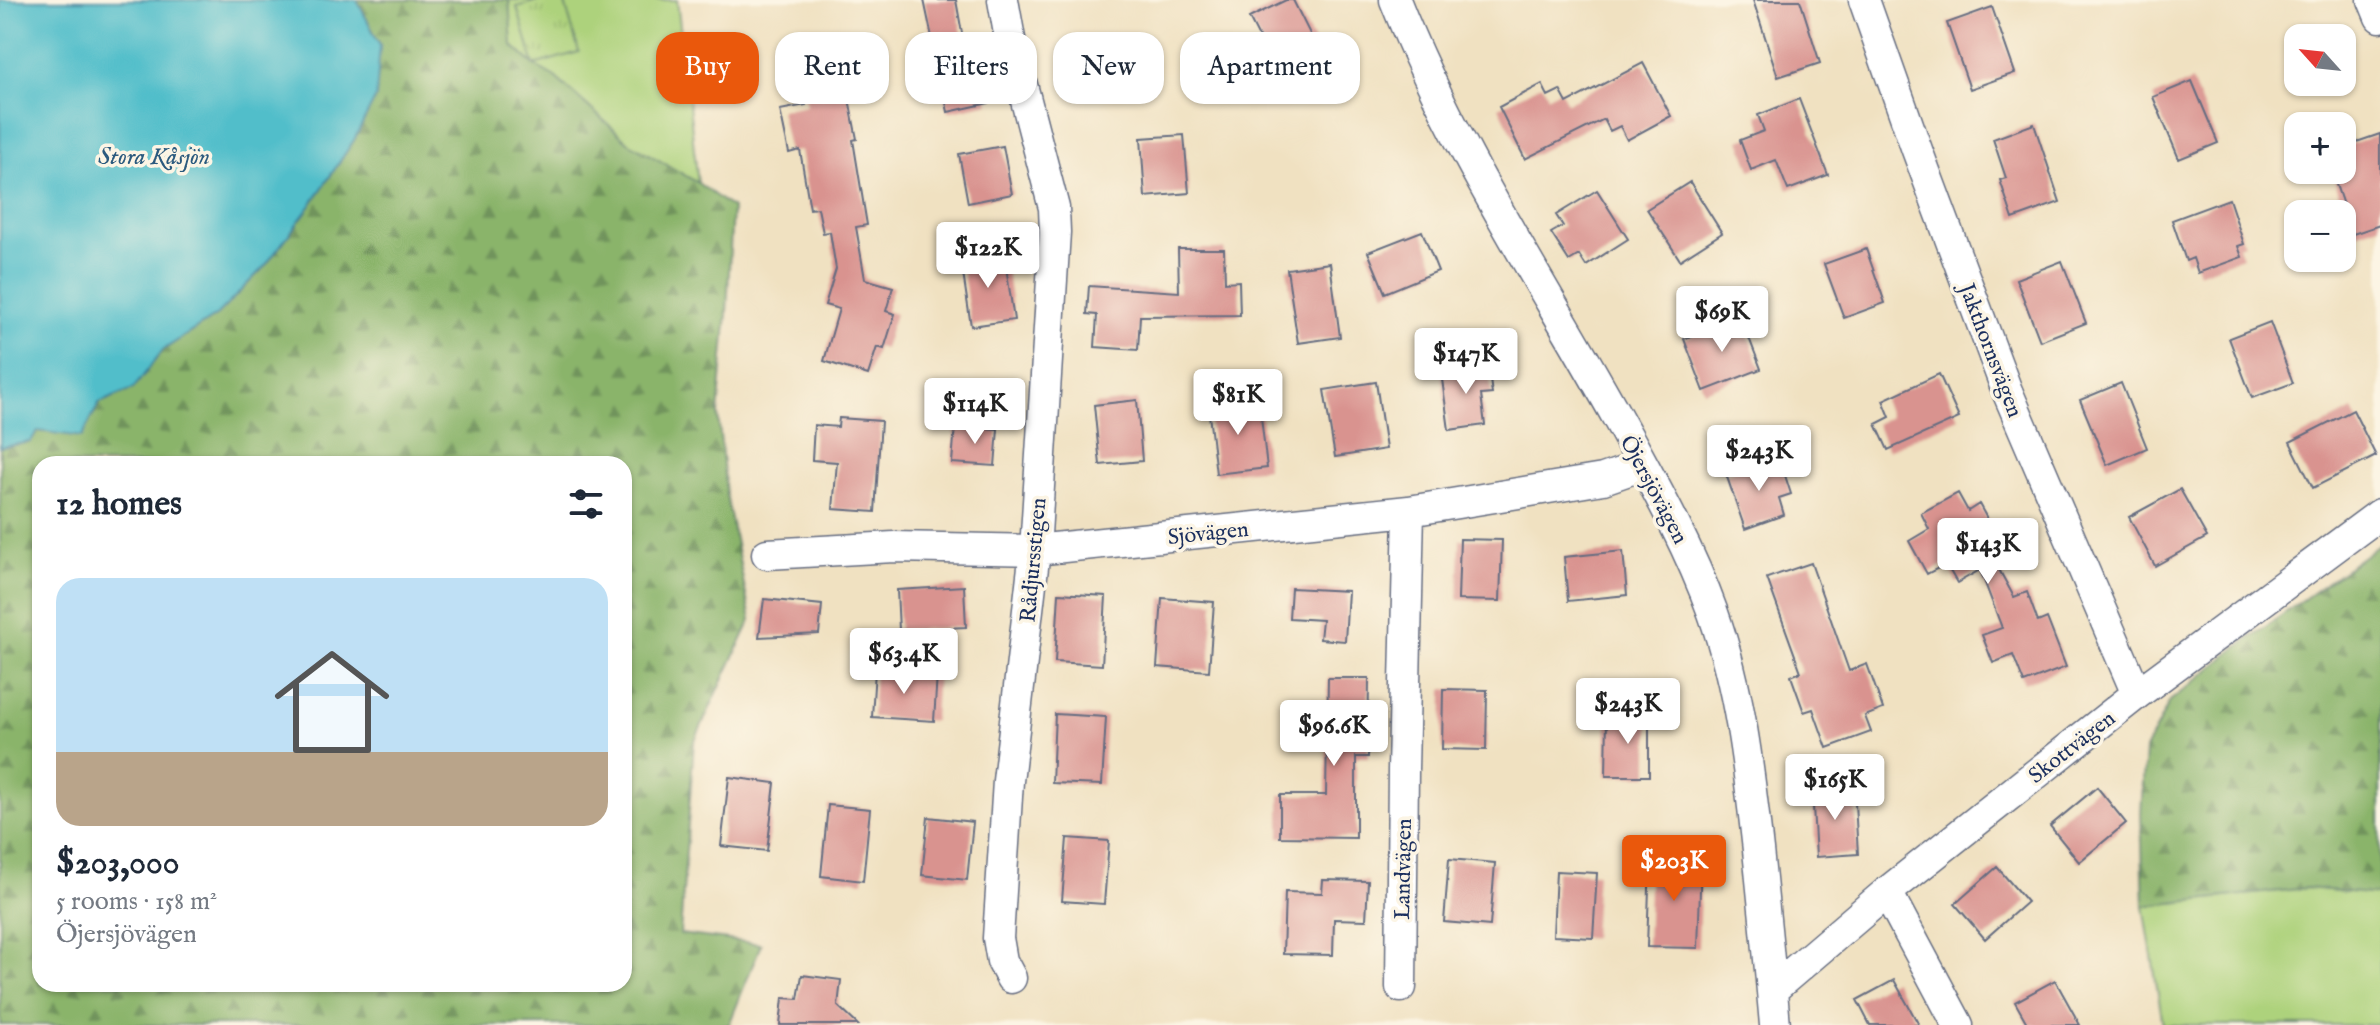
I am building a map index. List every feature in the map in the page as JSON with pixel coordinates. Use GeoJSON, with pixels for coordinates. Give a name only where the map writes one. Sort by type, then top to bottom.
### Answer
{"type":"FeatureCollection","features":[{"type":"Feature","properties":{"kind":"street","name":"Rådjursstigen"},"geometry":{"type":"LineString","coordinates":[[1003,0],[1010,39],[1054,208],[1055,232],[1035,550],[1008,781],[998,938],[1002,961],[1011,978]]}},
{"type":"Feature","properties":{"kind":"street","name":"Öjersjövägen"},"geometry":{"type":"LineString","coordinates":[[1395,0],[1414,48],[1460,143],[1643,465],[1689,553],[1713,614],[1732,679],[1749,765],[1775,1025]]}},
{"type":"Feature","properties":{"kind":"street","name":"Jakthornsvägen"},"geometry":{"type":"LineString","coordinates":[[1864,0],[2007,391],[2137,694]]}},
{"type":"Feature","properties":{"kind":"street"},"geometry":{"type":"LineString","coordinates":[[2373,0],[2380,17]]}},
{"type":"Feature","properties":{"kind":"street","name":"Sjövägen"},"geometry":{"type":"LineString","coordinates":[[767,554],[894,547],[1035,550],[1409,511],[1603,479],[1643,465]]}},
{"type":"Feature","properties":{"kind":"street","name":"Landvägen"},"geometry":{"type":"LineString","coordinates":[[1401,987],[1409,511]]}},
{"type":"Feature","properties":{"kind":"street","name":"Skottvägen"},"geometry":{"type":"LineString","coordinates":[[1772,990],[1887,892],[2137,694],[2380,514]]}},
{"type":"Feature","properties":{"kind":"street"},"geometry":{"type":"LineString","coordinates":[[1887,892],[1958,1025]]}},
{"type":"Feature","properties":{"kind":"green space"},"geometry":{"type":"Polygon","coordinates":[[[357,0],[509,0],[512,45],[534,65],[555,77],[628,142],[698,183],[732,208],[718,414],[726,494],[751,620],[694,742],[680,934],[761,944],[729,1025],[0,1025],[0,447],[30,442],[38,431],[82,436],[99,403],[133,389],[163,350],[217,315],[265,266],[354,140],[380,45],[357,0]]]}},
{"type":"Feature","properties":{"kind":"green space"},"geometry":{"type":"Polygon","coordinates":[[[509,0],[677,0],[681,32],[656,32],[656,104],[689,104],[698,183],[628,142],[555,77],[534,65],[512,45],[509,0]]]}},
{"type":"Feature","properties":{"kind":"green space"},"geometry":{"type":"Polygon","coordinates":[[[541,0],[564,0],[579,52],[534,65],[517,7],[541,0]]]}},
{"type":"Feature","properties":{"kind":"green space"},"geometry":{"type":"Polygon","coordinates":[[[2380,544],[2380,895],[2307,888],[2144,906],[2141,813],[2145,750],[2170,701],[2239,646],[2380,544]]]}},
{"type":"Feature","properties":{"kind":"green space"},"geometry":{"type":"Polygon","coordinates":[[[2307,888],[2380,895],[2380,1025],[2163,1025],[2144,906],[2307,888]]]}},
{"type":"Feature","properties":{"kind":"water","name":"Stora Kåsjön"},"geometry":{"type":"Polygon","coordinates":[[[0,0],[357,0],[380,45],[376,97],[354,140],[265,266],[217,315],[163,350],[133,389],[99,403],[82,437],[38,431],[30,442],[0,447],[0,0]]]}},
{"type":"Feature","properties":{"kind":"building"},"geometry":{"type":"Polygon","coordinates":[[[924,0],[956,0],[962,32],[931,32],[924,0]]]}},
{"type":"Feature","properties":{"kind":"building"},"geometry":{"type":"Polygon","coordinates":[[[1286,0],[1293,0],[1309,32],[1256,32],[1249,18],[1286,0]]]}},
{"type":"Feature","properties":{"kind":"building"},"geometry":{"type":"Polygon","coordinates":[[[1753,0],[1800,0],[1820,63],[1778,77],[1753,0]]]}},
{"type":"Feature","properties":{"kind":"building"},"geometry":{"type":"Polygon","coordinates":[[[1992,7],[2015,73],[1970,89],[1947,23],[1992,7]]]}},
{"type":"Feature","properties":{"kind":"building"},"geometry":{"type":"Polygon","coordinates":[[[1643,63],[1671,116],[1627,140],[1620,126],[1610,131],[1604,119],[1525,159],[1499,107],[1542,84],[1548,96],[1560,90],[1567,103],[1643,63]]]}},
{"type":"Feature","properties":{"kind":"building"},"geometry":{"type":"Polygon","coordinates":[[[2192,81],[2218,143],[2179,159],[2153,97],[2192,81]]]}},
{"type":"Feature","properties":{"kind":"building"},"geometry":{"type":"Polygon","coordinates":[[[1799,99],[1828,175],[1788,190],[1776,160],[1751,170],[1740,140],[1764,131],[1758,115],[1799,99]]]}},
{"type":"Feature","properties":{"kind":"building"},"geometry":{"type":"Polygon","coordinates":[[[850,104],[867,225],[856,227],[865,279],[893,287],[886,311],[895,314],[884,349],[877,347],[868,375],[824,361],[839,309],[825,305],[836,269],[830,232],[823,233],[818,208],[810,209],[800,150],[789,153],[780,110],[806,105],[850,104]]]}},
{"type":"Feature","properties":{"kind":"building"},"geometry":{"type":"Polygon","coordinates":[[[946,104],[984,104],[948,112],[946,104]]]}},
{"type":"Feature","properties":{"kind":"building"},"geometry":{"type":"Polygon","coordinates":[[[2034,124],[2060,202],[2013,219],[2000,180],[2006,178],[1993,139],[2034,124]]]}},
{"type":"Feature","properties":{"kind":"building"},"geometry":{"type":"Polygon","coordinates":[[[2380,134],[2380,225],[2356,233],[2356,200],[2341,200],[2336,184],[2356,184],[2356,142],[2380,134]]]}},
{"type":"Feature","properties":{"kind":"building"},"geometry":{"type":"Polygon","coordinates":[[[1184,135],[1189,193],[1145,197],[1141,138],[1184,135]]]}},
{"type":"Feature","properties":{"kind":"building"},"geometry":{"type":"Polygon","coordinates":[[[1003,146],[1012,194],[968,203],[959,154],[1003,146]]]}},
{"type":"Feature","properties":{"kind":"building"},"geometry":{"type":"Polygon","coordinates":[[[1690,182],[1722,233],[1680,260],[1647,209],[1690,182]]]}},
{"type":"Feature","properties":{"kind":"building"},"geometry":{"type":"Polygon","coordinates":[[[1597,190],[1628,239],[1586,266],[1579,255],[1569,261],[1551,233],[1563,226],[1556,215],[1597,190]]]}},
{"type":"Feature","properties":{"kind":"building"},"geometry":{"type":"Polygon","coordinates":[[[2229,199],[2244,244],[2238,246],[2242,257],[2198,273],[2193,258],[2186,261],[2172,220],[2229,199]]]}},
{"type":"Feature","properties":{"kind":"building"},"geometry":{"type":"Polygon","coordinates":[[[1422,231],[1438,271],[1385,293],[1368,252],[1422,231]]]}},
{"type":"Feature","properties":{"kind":"building"},"geometry":{"type":"Polygon","coordinates":[[[1178,249],[1224,249],[1225,282],[1239,281],[1240,315],[1140,316],[1138,350],[1095,347],[1097,315],[1087,314],[1089,286],[1179,292],[1178,249]]]}},
{"type":"Feature","properties":{"kind":"building"},"geometry":{"type":"Polygon","coordinates":[[[1866,249],[1885,303],[1844,318],[1824,264],[1866,249]]]}},
{"type":"Feature","properties":{"kind":"building"},"geometry":{"type":"Polygon","coordinates":[[[1004,253],[1014,320],[971,326],[961,260],[1004,253]]]}},
{"type":"Feature","properties":{"kind":"building"},"geometry":{"type":"Polygon","coordinates":[[[2062,261],[2086,323],[2040,341],[2016,279],[2062,261]]]}},
{"type":"Feature","properties":{"kind":"building"},"geometry":{"type":"Polygon","coordinates":[[[1330,263],[1340,337],[1298,343],[1287,269],[1330,263]]]}},
{"type":"Feature","properties":{"kind":"building"},"geometry":{"type":"Polygon","coordinates":[[[1741,317],[1761,369],[1704,391],[1684,339],[1741,317]]]}},
{"type":"Feature","properties":{"kind":"building"},"geometry":{"type":"Polygon","coordinates":[[[2270,322],[2293,383],[2252,398],[2229,338],[2270,322]]]}},
{"type":"Feature","properties":{"kind":"building"},"geometry":{"type":"Polygon","coordinates":[[[1488,365],[1492,394],[1481,395],[1485,425],[1449,430],[1441,372],[1488,365]]]}},
{"type":"Feature","properties":{"kind":"building"},"geometry":{"type":"Polygon","coordinates":[[[1939,374],[1959,418],[1888,450],[1876,424],[1890,417],[1883,400],[1939,374]]]}},
{"type":"Feature","properties":{"kind":"building"},"geometry":{"type":"Polygon","coordinates":[[[1376,382],[1386,449],[1335,457],[1324,390],[1376,382]]]}},
{"type":"Feature","properties":{"kind":"building"},"geometry":{"type":"Polygon","coordinates":[[[2121,383],[2147,448],[2107,465],[2080,400],[2121,383]]]}},
{"type":"Feature","properties":{"kind":"building"},"geometry":{"type":"Polygon","coordinates":[[[1137,400],[1142,461],[1100,465],[1094,405],[1137,400]]]}},
{"type":"Feature","properties":{"kind":"building"},"geometry":{"type":"Polygon","coordinates":[[[1259,400],[1267,468],[1216,474],[1208,406],[1259,400]]]}},
{"type":"Feature","properties":{"kind":"building"},"geometry":{"type":"Polygon","coordinates":[[[2353,410],[2376,456],[2313,488],[2290,442],[2353,410]]]}},
{"type":"Feature","properties":{"kind":"building"},"geometry":{"type":"Polygon","coordinates":[[[839,418],[881,421],[875,512],[833,509],[837,462],[812,460],[814,425],[838,427],[839,418]]]}},
{"type":"Feature","properties":{"kind":"building"},"geometry":{"type":"Polygon","coordinates":[[[955,426],[998,429],[995,466],[952,463],[955,426]]]}},
{"type":"Feature","properties":{"kind":"building"},"geometry":{"type":"Polygon","coordinates":[[[1758,463],[1760,470],[1781,463],[1791,494],[1779,498],[1784,515],[1745,529],[1726,474],[1758,463]]]}},
{"type":"Feature","properties":{"kind":"building"},"geometry":{"type":"Polygon","coordinates":[[[2180,489],[2207,537],[2155,566],[2129,517],[2180,489]]]}},
{"type":"Feature","properties":{"kind":"building"},"geometry":{"type":"Polygon","coordinates":[[[1958,493],[1968,511],[1979,504],[1996,535],[1984,542],[2014,597],[2027,592],[2038,622],[2047,618],[2066,667],[2024,683],[2013,655],[1993,663],[1982,635],[2002,628],[1980,570],[1957,583],[1946,564],[1927,574],[1909,541],[1929,529],[1921,513],[1958,493]]]}},
{"type":"Feature","properties":{"kind":"building"},"geometry":{"type":"Polygon","coordinates":[[[1460,539],[1502,540],[1500,601],[1458,600],[1460,539]]]}},
{"type":"Feature","properties":{"kind":"building"},"geometry":{"type":"Polygon","coordinates":[[[1623,551],[1627,595],[1568,601],[1564,557],[1623,551]]]}},
{"type":"Feature","properties":{"kind":"building"},"geometry":{"type":"Polygon","coordinates":[[[1811,563],[1849,671],[1867,664],[1883,709],[1865,716],[1871,732],[1827,748],[1813,709],[1804,712],[1791,676],[1801,672],[1767,578],[1811,563]]]}},
{"type":"Feature","properties":{"kind":"building"},"geometry":{"type":"Polygon","coordinates":[[[964,586],[966,627],[899,630],[897,590],[964,586]]]}},
{"type":"Feature","properties":{"kind":"building"},"geometry":{"type":"Polygon","coordinates":[[[1291,588],[1348,591],[1345,641],[1320,639],[1322,620],[1289,618],[1291,588]]]}},
{"type":"Feature","properties":{"kind":"building"},"geometry":{"type":"Polygon","coordinates":[[[1059,593],[1106,596],[1102,665],[1055,662],[1059,593]]]}},
{"type":"Feature","properties":{"kind":"building"},"geometry":{"type":"Polygon","coordinates":[[[1162,598],[1214,602],[1209,671],[1157,667],[1162,598]]]}},
{"type":"Feature","properties":{"kind":"building"},"geometry":{"type":"Polygon","coordinates":[[[764,599],[822,605],[819,634],[759,637],[764,599]]]}},
{"type":"Feature","properties":{"kind":"building"},"geometry":{"type":"Polygon","coordinates":[[[875,670],[937,674],[934,721],[872,717],[875,670]]]}},
{"type":"Feature","properties":{"kind":"building"},"geometry":{"type":"Polygon","coordinates":[[[1328,678],[1369,678],[1368,757],[1356,757],[1356,838],[1280,837],[1280,795],[1326,795],[1328,678]]]}},
{"type":"Feature","properties":{"kind":"building"},"geometry":{"type":"Polygon","coordinates":[[[1443,689],[1487,690],[1486,750],[1442,749],[1443,689]]]}},
{"type":"Feature","properties":{"kind":"building"},"geometry":{"type":"Polygon","coordinates":[[[1055,714],[1106,717],[1102,785],[1052,783],[1055,714]]]}},
{"type":"Feature","properties":{"kind":"building"},"geometry":{"type":"Polygon","coordinates":[[[1607,716],[1649,716],[1649,776],[1606,776],[1607,716]]]}},
{"type":"Feature","properties":{"kind":"building"},"geometry":{"type":"Polygon","coordinates":[[[729,777],[775,783],[767,851],[721,846],[729,777]]]}},
{"type":"Feature","properties":{"kind":"building"},"geometry":{"type":"Polygon","coordinates":[[[1854,786],[1858,854],[1816,857],[1812,789],[1854,786]]]}},
{"type":"Feature","properties":{"kind":"building"},"geometry":{"type":"Polygon","coordinates":[[[2097,787],[2126,823],[2079,862],[2050,826],[2097,787]]]}},
{"type":"Feature","properties":{"kind":"building"},"geometry":{"type":"Polygon","coordinates":[[[828,805],[870,809],[863,881],[821,876],[828,805]]]}},
{"type":"Feature","properties":{"kind":"building"},"geometry":{"type":"Polygon","coordinates":[[[928,817],[973,822],[967,880],[922,875],[928,817]]]}},
{"type":"Feature","properties":{"kind":"building"},"geometry":{"type":"Polygon","coordinates":[[[1067,838],[1109,841],[1104,904],[1062,901],[1067,838]]]}},
{"type":"Feature","properties":{"kind":"building"},"geometry":{"type":"Polygon","coordinates":[[[1650,858],[1701,860],[1698,948],[1647,947],[1650,858]]]}},
{"type":"Feature","properties":{"kind":"building"},"geometry":{"type":"Polygon","coordinates":[[[1449,859],[1495,863],[1490,926],[1444,922],[1449,859]]]}},
{"type":"Feature","properties":{"kind":"building"},"geometry":{"type":"Polygon","coordinates":[[[1997,867],[2027,902],[1985,939],[1955,904],[1997,867]]]}},
{"type":"Feature","properties":{"kind":"building"},"geometry":{"type":"Polygon","coordinates":[[[1556,871],[1597,873],[1593,938],[1553,936],[1556,871]]]}},
{"type":"Feature","properties":{"kind":"building"},"geometry":{"type":"Polygon","coordinates":[[[1323,880],[1368,881],[1366,920],[1334,919],[1333,955],[1283,954],[1285,892],[1322,893],[1323,880]]]}},
{"type":"Feature","properties":{"kind":"building"},"geometry":{"type":"Polygon","coordinates":[[[802,975],[841,980],[838,1006],[858,1025],[780,1025],[783,998],[798,999],[802,975]]]}},
{"type":"Feature","properties":{"kind":"building"},"geometry":{"type":"Polygon","coordinates":[[[1894,980],[1919,1025],[1870,1025],[1857,1000],[1894,980]]]}},
{"type":"Feature","properties":{"kind":"building"},"geometry":{"type":"Polygon","coordinates":[[[2055,980],[2080,1025],[2028,1025],[2015,1002],[2055,980]]]}}]}
